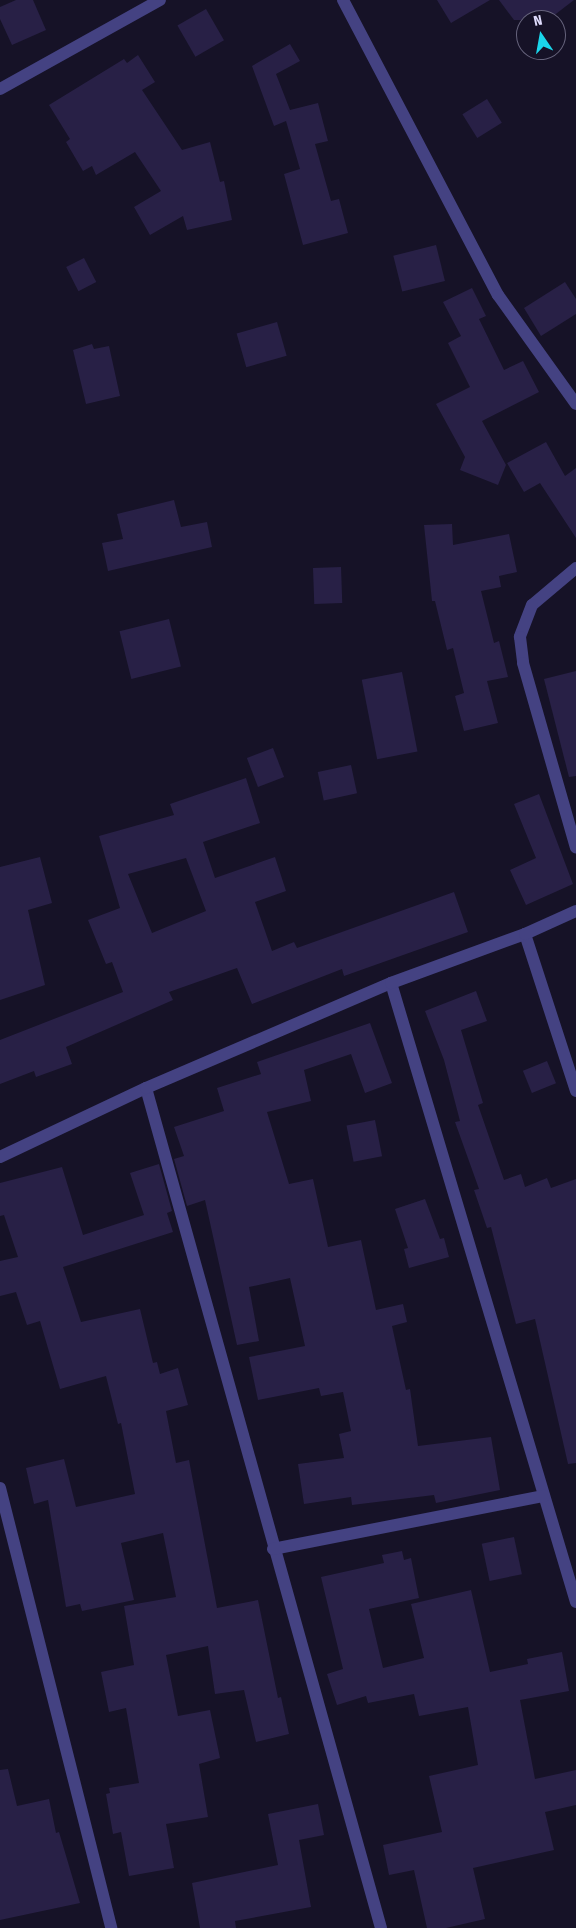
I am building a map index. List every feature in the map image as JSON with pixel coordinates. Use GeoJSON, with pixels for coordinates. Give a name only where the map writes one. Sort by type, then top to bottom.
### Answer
{"type":"FeatureCollection","features":[{"type":"Feature","properties":{"kind":"street"},"geometry":{"type":"LineString","coordinates":[[0,89],[160,0]]}},
{"type":"Feature","properties":{"kind":"street"},"geometry":{"type":"LineString","coordinates":[[343,0],[498,295],[576,404]]}},
{"type":"Feature","properties":{"kind":"street"},"geometry":{"type":"LineString","coordinates":[[576,568],[532,605],[520,637],[523,663],[576,848]]}},
{"type":"Feature","properties":{"kind":"street"},"geometry":{"type":"LineString","coordinates":[[0,1158],[146,1088],[391,984],[524,934],[576,911]]}},
{"type":"Feature","properties":{"kind":"street"},"geometry":{"type":"LineString","coordinates":[[524,934],[576,1091]]}},
{"type":"Feature","properties":{"kind":"street"},"geometry":{"type":"LineString","coordinates":[[391,984],[576,1602]]}},
{"type":"Feature","properties":{"kind":"street"},"geometry":{"type":"LineString","coordinates":[[146,1088],[273,1549],[381,1928]]}},
{"type":"Feature","properties":{"kind":"street"},"geometry":{"type":"LineString","coordinates":[[0,1488],[111,1928]]}},
{"type":"Feature","properties":{"kind":"street"},"geometry":{"type":"LineString","coordinates":[[273,1549],[544,1496]]}},
{"type":"Feature","properties":{"kind":"building"},"geometry":{"type":"Polygon","coordinates":[[[16,0],[33,0],[46,30],[12,45],[0,19],[0,7],[16,0]]]}},
{"type":"Feature","properties":{"kind":"building"},"geometry":{"type":"Polygon","coordinates":[[[437,0],[490,0],[451,23],[437,0]]]}},
{"type":"Feature","properties":{"kind":"building"},"geometry":{"type":"Polygon","coordinates":[[[499,0],[574,0],[561,10],[516,10],[516,20],[514,20],[499,0]]]}},
{"type":"Feature","properties":{"kind":"building"},"geometry":{"type":"Polygon","coordinates":[[[206,9],[224,40],[195,57],[177,26],[206,9]]]}},
{"type":"Feature","properties":{"kind":"building"},"geometry":{"type":"Polygon","coordinates":[[[290,44],[300,61],[276,74],[290,110],[318,103],[328,141],[315,144],[331,201],[339,199],[348,233],[303,245],[284,174],[300,169],[286,121],[274,126],[252,66],[290,44]]]}},
{"type":"Feature","properties":{"kind":"building"},"geometry":{"type":"Polygon","coordinates":[[[138,55],[155,82],[142,90],[182,150],[210,142],[220,182],[224,181],[232,220],[187,230],[183,216],[150,235],[134,207],[161,191],[135,152],[96,175],[92,166],[83,171],[66,142],[70,139],[49,105],[124,59],[127,63],[138,55]]]}},
{"type":"Feature","properties":{"kind":"building"},"geometry":{"type":"Polygon","coordinates":[[[487,99],[502,123],[477,138],[462,114],[487,99]]]}},
{"type":"Feature","properties":{"kind":"building"},"geometry":{"type":"Polygon","coordinates":[[[436,245],[445,281],[402,292],[393,256],[436,245]]]}},
{"type":"Feature","properties":{"kind":"building"},"geometry":{"type":"Polygon","coordinates":[[[84,258],[96,282],[78,291],[66,267],[84,258]]]}},
{"type":"Feature","properties":{"kind":"building"},"geometry":{"type":"Polygon","coordinates":[[[565,282],[576,299],[576,314],[541,336],[524,308],[565,282]]]}},
{"type":"Feature","properties":{"kind":"building"},"geometry":{"type":"Polygon","coordinates":[[[472,288],[486,316],[479,319],[504,370],[523,361],[539,392],[482,421],[506,465],[498,485],[460,470],[465,457],[436,404],[470,387],[448,343],[461,336],[443,302],[472,288]]]}},
{"type":"Feature","properties":{"kind":"building"},"geometry":{"type":"Polygon","coordinates":[[[277,322],[287,356],[246,367],[237,334],[277,322]]]}},
{"type":"Feature","properties":{"kind":"building"},"geometry":{"type":"Polygon","coordinates":[[[92,344],[94,349],[109,346],[120,396],[86,404],[73,350],[92,344]]]}},
{"type":"Feature","properties":{"kind":"building"},"geometry":{"type":"Polygon","coordinates":[[[546,442],[565,476],[576,468],[576,538],[540,483],[524,492],[507,463],[546,442]]]}},
{"type":"Feature","properties":{"kind":"building"},"geometry":{"type":"Polygon","coordinates":[[[174,500],[181,527],[207,522],[212,547],[108,571],[102,543],[123,539],[117,514],[174,500]]]}},
{"type":"Feature","properties":{"kind":"building"},"geometry":{"type":"Polygon","coordinates":[[[452,524],[453,545],[509,534],[517,572],[499,576],[501,587],[481,591],[494,643],[499,641],[508,677],[487,681],[498,723],[464,731],[455,696],[464,693],[453,648],[447,650],[435,601],[432,601],[424,525],[452,524]]]}},
{"type":"Feature","properties":{"kind":"building"},"geometry":{"type":"Polygon","coordinates":[[[341,567],[342,603],[314,604],[313,568],[341,567]]]}},
{"type":"Feature","properties":{"kind":"building"},"geometry":{"type":"Polygon","coordinates":[[[169,619],[181,667],[131,679],[120,631],[169,619]]]}},
{"type":"Feature","properties":{"kind":"building"},"geometry":{"type":"Polygon","coordinates":[[[576,671],[576,776],[569,777],[544,679],[576,671]]]}},
{"type":"Feature","properties":{"kind":"building"},"geometry":{"type":"Polygon","coordinates":[[[402,672],[417,752],[377,759],[362,680],[402,672]]]}},
{"type":"Feature","properties":{"kind":"building"},"geometry":{"type":"Polygon","coordinates":[[[273,748],[284,777],[258,787],[247,758],[273,748]]]}},
{"type":"Feature","properties":{"kind":"building"},"geometry":{"type":"Polygon","coordinates":[[[351,765],[357,793],[324,800],[318,772],[351,765]]]}},
{"type":"Feature","properties":{"kind":"building"},"geometry":{"type":"Polygon","coordinates":[[[246,778],[260,823],[203,842],[215,878],[275,857],[286,891],[255,902],[272,951],[294,942],[297,948],[454,892],[468,932],[344,976],[342,969],[252,1004],[237,968],[169,992],[173,1000],[66,1047],[72,1064],[36,1077],[34,1071],[0,1084],[0,1040],[123,992],[112,962],[106,964],[88,920],[120,908],[99,836],[174,815],[170,804],[246,778]],[[186,858],[128,874],[152,933],[206,911],[186,858]]]}},
{"type":"Feature","properties":{"kind":"building"},"geometry":{"type":"Polygon","coordinates":[[[539,794],[573,884],[526,905],[510,870],[536,858],[514,804],[539,794]]]}},
{"type":"Feature","properties":{"kind":"building"},"geometry":{"type":"Polygon","coordinates":[[[40,857],[52,903],[28,910],[45,985],[0,1000],[0,867],[40,857]]]}},
{"type":"Feature","properties":{"kind":"building"},"geometry":{"type":"Polygon","coordinates":[[[476,991],[487,1021],[461,1030],[483,1103],[478,1105],[504,1180],[521,1174],[525,1187],[547,1178],[551,1188],[576,1179],[576,1463],[568,1464],[535,1319],[516,1324],[491,1227],[487,1228],[474,1190],[479,1189],[455,1122],[460,1121],[444,1060],[425,1011],[476,991]]]}},
{"type":"Feature","properties":{"kind":"building"},"geometry":{"type":"Polygon","coordinates":[[[370,1023],[392,1083],[365,1093],[351,1054],[304,1070],[311,1101],[267,1112],[289,1184],[313,1179],[328,1247],[361,1240],[376,1310],[403,1304],[407,1322],[392,1326],[406,1390],[410,1389],[418,1446],[491,1437],[500,1490],[436,1503],[434,1495],[352,1505],[351,1497],[304,1504],[298,1464],[344,1458],[339,1434],[351,1431],[343,1392],[321,1396],[319,1388],[258,1400],[249,1357],[305,1346],[290,1278],[249,1287],[259,1341],[237,1345],[205,1200],[187,1206],[174,1159],[184,1156],[174,1127],[224,1111],[217,1088],[261,1074],[257,1062],[370,1023]]]}},
{"type":"Feature","properties":{"kind":"building"},"geometry":{"type":"Polygon","coordinates":[[[547,1061],[556,1083],[532,1093],[523,1071],[547,1061]]]}},
{"type":"Feature","properties":{"kind":"building"},"geometry":{"type":"Polygon","coordinates":[[[375,1120],[382,1156],[354,1162],[347,1126],[375,1120]]]}},
{"type":"Feature","properties":{"kind":"building"},"geometry":{"type":"Polygon","coordinates":[[[159,1164],[172,1211],[167,1213],[173,1232],[63,1267],[81,1322],[140,1309],[153,1363],[157,1362],[160,1374],[178,1368],[188,1405],[166,1411],[176,1463],[189,1460],[217,1608],[258,1600],[278,1698],[281,1697],[289,1734],[256,1742],[244,1690],[215,1694],[208,1646],[166,1655],[178,1716],[210,1710],[220,1758],[199,1764],[208,1817],[166,1824],[174,1868],[129,1876],[121,1832],[113,1834],[106,1794],[110,1793],[109,1788],[139,1783],[126,1708],[109,1712],[101,1672],[134,1665],[124,1606],[176,1597],[163,1533],[121,1543],[134,1600],[82,1611],[80,1604],[66,1607],[48,1500],[34,1504],[26,1468],[64,1459],[76,1507],[135,1494],[121,1423],[118,1424],[106,1376],[60,1389],[40,1321],[27,1325],[16,1292],[0,1296],[0,1261],[18,1257],[4,1215],[0,1216],[0,1183],[62,1167],[83,1235],[144,1215],[130,1173],[159,1164]]]}},
{"type":"Feature","properties":{"kind":"building"},"geometry":{"type":"Polygon","coordinates":[[[425,1199],[440,1239],[444,1238],[449,1257],[409,1268],[404,1249],[408,1248],[395,1209],[425,1199]]]}},
{"type":"Feature","properties":{"kind":"building"},"geometry":{"type":"Polygon","coordinates":[[[514,1537],[522,1574],[490,1581],[482,1544],[514,1537]]]}},
{"type":"Feature","properties":{"kind":"building"},"geometry":{"type":"Polygon","coordinates":[[[402,1551],[404,1560],[411,1558],[419,1598],[369,1609],[383,1668],[424,1658],[411,1604],[471,1590],[490,1672],[528,1664],[527,1659],[562,1652],[569,1691],[520,1700],[535,1779],[576,1770],[576,1805],[545,1812],[554,1850],[473,1868],[485,1919],[446,1928],[427,1928],[414,1870],[389,1875],[383,1845],[442,1832],[429,1776],[478,1765],[468,1707],[419,1716],[414,1694],[368,1703],[366,1696],[337,1705],[327,1674],[343,1669],[321,1577],[384,1563],[382,1555],[402,1551]]]}},
{"type":"Feature","properties":{"kind":"building"},"geometry":{"type":"Polygon","coordinates":[[[8,1769],[17,1806],[49,1799],[56,1833],[59,1832],[80,1903],[0,1920],[0,1770],[8,1769]]]}},
{"type":"Feature","properties":{"kind":"building"},"geometry":{"type":"Polygon","coordinates":[[[318,1804],[324,1835],[299,1840],[311,1907],[235,1921],[236,1928],[200,1928],[192,1883],[278,1865],[268,1814],[318,1804]]]}}]}
